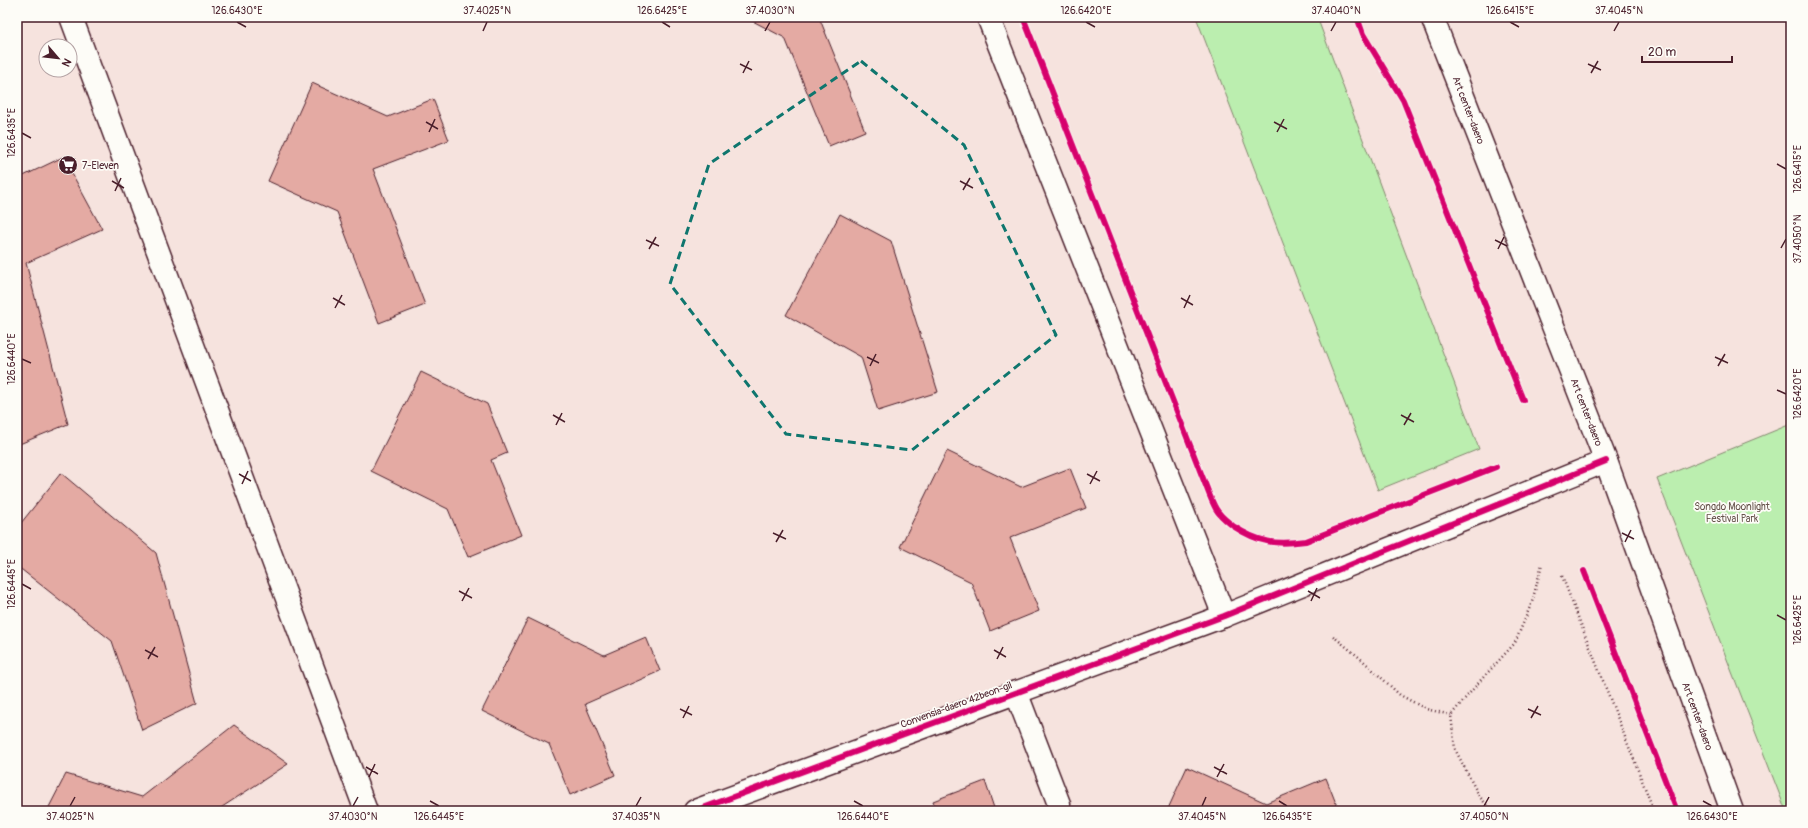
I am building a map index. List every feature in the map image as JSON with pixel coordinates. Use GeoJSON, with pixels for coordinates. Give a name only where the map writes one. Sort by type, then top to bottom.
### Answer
{"type":"FeatureCollection","features":[{"type":"Feature","properties":{"kind":"street"},"geometry":{"type":"LineString","coordinates":[[71,17],[366,811]]}},
{"type":"Feature","properties":{"kind":"street"},"geometry":{"type":"LineString","coordinates":[[988,17],[1224,616]]}},
{"type":"Feature","properties":{"kind":"street","name":"Art center-daero"},"geometry":{"type":"LineString","coordinates":[[1432,17],[1606,461],[1732,811]]}},
{"type":"Feature","properties":{"kind":"street","name":"Convensia-daero 42beon-gil"},"geometry":{"type":"LineString","coordinates":[[709,809],[1016,692],[1224,616],[1606,461]]}},
{"type":"Feature","properties":{"kind":"street"},"geometry":{"type":"LineString","coordinates":[[1016,692],[1060,804]]}},
{"type":"Feature","properties":{"kind":"path"},"geometry":{"type":"LineString","coordinates":[[1492,811],[1479,796],[1455,749],[1451,715],[1480,680],[1515,643],[1532,602],[1542,564]]}},
{"type":"Feature","properties":{"kind":"path"},"geometry":{"type":"LineString","coordinates":[[1562,576],[1654,811]]}},
{"type":"Feature","properties":{"kind":"path"},"geometry":{"type":"LineString","coordinates":[[1333,636],[1360,658],[1400,695],[1426,709],[1451,715]]}},
{"type":"Feature","properties":{"kind":"highlighted area"},"geometry":{"type":"Polygon","coordinates":[[[861,61],[964,145],[1056,335],[912,450],[786,434],[670,284],[709,164],[861,61]]]}},
{"type":"Feature","properties":{"kind":"green space"},"geometry":{"type":"Polygon","coordinates":[[[1196,17],[1317,17],[1479,449],[1378,490],[1196,17]]]}},
{"type":"Feature","properties":{"kind":"green space","name":"Songdo Moonlight Festival Park"},"geometry":{"type":"Polygon","coordinates":[[[1791,424],[1791,811],[1786,811],[1657,479],[1791,424]]]}},
{"type":"Feature","properties":{"kind":"building"},"geometry":{"type":"Polygon","coordinates":[[[745,17],[819,17],[865,131],[829,146],[785,38],[745,17]]]}},
{"type":"Feature","properties":{"kind":"building"},"geometry":{"type":"Polygon","coordinates":[[[312,83],[388,117],[433,99],[449,140],[373,169],[425,305],[379,323],[337,212],[268,181],[312,83]]]}},
{"type":"Feature","properties":{"kind":"building"},"geometry":{"type":"Polygon","coordinates":[[[63,157],[102,229],[26,263],[68,424],[17,445],[17,179],[63,157]]]}},
{"type":"Feature","properties":{"kind":"building"},"geometry":{"type":"Polygon","coordinates":[[[840,214],[891,241],[938,392],[878,411],[861,357],[786,315],[840,214]]]}},
{"type":"Feature","properties":{"kind":"building"},"geometry":{"type":"Polygon","coordinates":[[[421,372],[487,404],[507,453],[491,460],[521,535],[468,557],[448,509],[371,471],[421,372]]]}},
{"type":"Feature","properties":{"kind":"building"},"geometry":{"type":"Polygon","coordinates":[[[947,451],[1021,487],[1070,468],[1086,508],[1010,538],[1039,611],[990,631],[971,582],[900,547],[947,451]]]}},
{"type":"Feature","properties":{"kind":"building"},"geometry":{"type":"Polygon","coordinates":[[[61,473],[156,553],[197,703],[142,730],[112,641],[17,566],[17,528],[61,473]]]}},
{"type":"Feature","properties":{"kind":"building"},"geometry":{"type":"Polygon","coordinates":[[[528,618],[604,655],[646,637],[660,671],[585,704],[615,775],[570,795],[549,744],[482,711],[528,618]]]}},
{"type":"Feature","properties":{"kind":"building"},"geometry":{"type":"Polygon","coordinates":[[[234,725],[288,764],[216,811],[47,811],[66,774],[142,797],[234,725]]]}},
{"type":"Feature","properties":{"kind":"building"},"geometry":{"type":"Polygon","coordinates":[[[1187,767],[1266,803],[1326,778],[1339,811],[1167,811],[1187,767]]]}},
{"type":"Feature","properties":{"kind":"building"},"geometry":{"type":"Polygon","coordinates":[[[985,781],[994,808],[986,811],[937,811],[933,801],[985,781]]]}},
{"type":"Feature","properties":{"kind":"cycle path"},"geometry":{"type":"LineString","coordinates":[[1023,17],[1209,495],[1216,509],[1224,518],[1242,532],[1260,539],[1286,543],[1306,541],[1496,467]]}},
{"type":"Feature","properties":{"kind":"cycle path"},"geometry":{"type":"LineString","coordinates":[[1357,17],[1363,34],[1403,100],[1523,400]]}},
{"type":"Feature","properties":{"kind":"cycle path"},"geometry":{"type":"LineString","coordinates":[[695,811],[1224,616],[1606,461]]}},
{"type":"Feature","properties":{"kind":"cycle path"},"geometry":{"type":"LineString","coordinates":[[1584,571],[1677,811]]}},
{"type":"Feature","properties":{"kind":"place","name":"7-Eleven"},"geometry":{"type":"Point","coordinates":[68,165]}}]}
